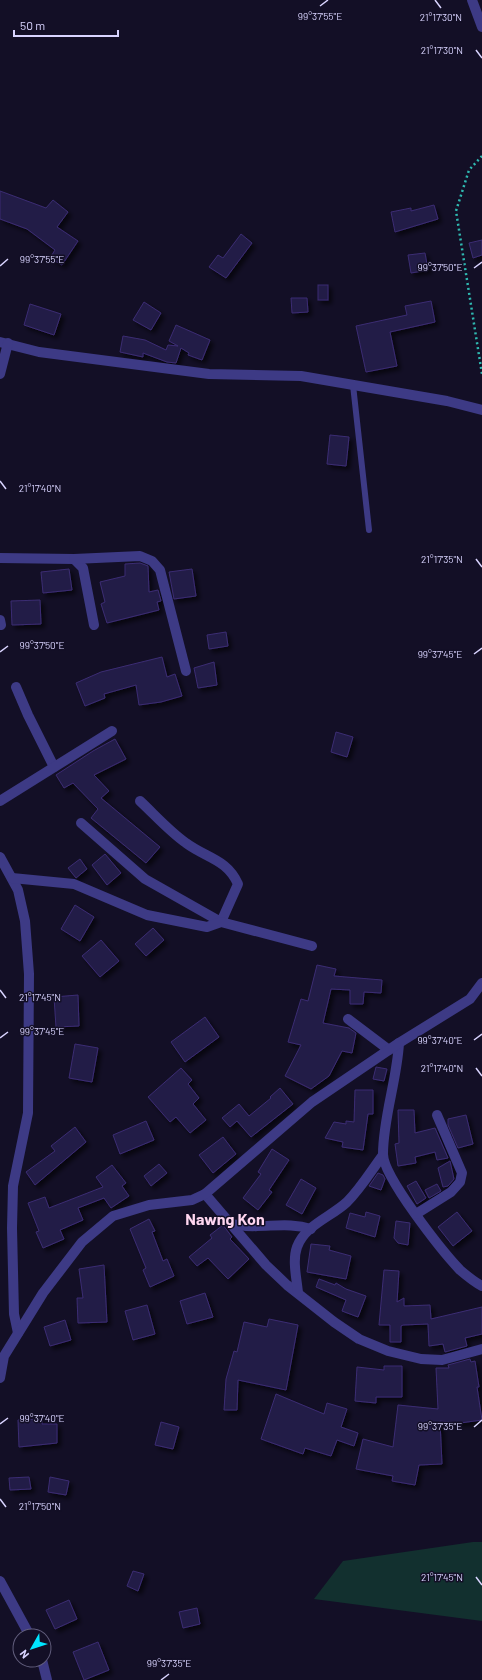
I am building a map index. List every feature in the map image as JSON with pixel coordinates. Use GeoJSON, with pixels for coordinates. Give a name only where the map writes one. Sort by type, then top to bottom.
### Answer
{"type":"FeatureCollection","features":[{"type":"Feature","properties":{"kind":"street"},"geometry":{"type":"LineString","coordinates":[[472,0],[482,27]]}},
{"type":"Feature","properties":{"kind":"street"},"geometry":{"type":"LineString","coordinates":[[0,374],[4,343],[47,353],[201,373],[301,376],[482,410]]}},
{"type":"Feature","properties":{"kind":"street"},"geometry":{"type":"LineString","coordinates":[[0,558],[74,559],[140,556],[152,561],[160,570],[186,671]]}},
{"type":"Feature","properties":{"kind":"street"},"geometry":{"type":"LineString","coordinates":[[74,559],[83,568],[94,625]]}},
{"type":"Feature","properties":{"kind":"street"},"geometry":{"type":"LineString","coordinates":[[16,687],[54,767]]}},
{"type":"Feature","properties":{"kind":"street"},"geometry":{"type":"LineString","coordinates":[[0,801],[112,731]]}},
{"type":"Feature","properties":{"kind":"street"},"geometry":{"type":"LineString","coordinates":[[12,878],[74,884],[147,915],[207,927],[221,922],[238,884],[233,872],[220,862],[186,843],[140,801]]}},
{"type":"Feature","properties":{"kind":"street"},"geometry":{"type":"LineString","coordinates":[[81,823],[145,879],[221,922],[312,946]]}},
{"type":"Feature","properties":{"kind":"street"},"geometry":{"type":"LineString","coordinates":[[0,857],[18,890],[25,921],[29,974],[28,1113],[14,1186],[12,1228],[14,1308],[18,1333]]}},
{"type":"Feature","properties":{"kind":"street"},"geometry":{"type":"LineString","coordinates":[[0,1378],[4,1356],[43,1293],[82,1242],[113,1216],[149,1205],[192,1200],[205,1194],[312,1102],[399,1043],[470,999],[482,983]]}},
{"type":"Feature","properties":{"kind":"street"},"geometry":{"type":"LineString","coordinates":[[470,999],[482,998]]}},
{"type":"Feature","properties":{"kind":"street"},"geometry":{"type":"LineString","coordinates":[[348,1019],[389,1050]]}},
{"type":"Feature","properties":{"kind":"street"},"geometry":{"type":"LineString","coordinates":[[399,1043],[398,1066],[389,1105],[383,1155],[388,1171],[416,1214],[460,1270],[482,1286]]}},
{"type":"Feature","properties":{"kind":"street"},"geometry":{"type":"LineString","coordinates":[[416,1214],[451,1192],[460,1182],[462,1173],[437,1115]]}},
{"type":"Feature","properties":{"kind":"street"},"geometry":{"type":"LineString","coordinates":[[298,1294],[295,1256],[302,1238],[311,1229],[347,1202],[383,1155]]}},
{"type":"Feature","properties":{"kind":"street"},"geometry":{"type":"LineString","coordinates":[[205,1194],[266,1265],[298,1294],[359,1339],[388,1351],[421,1358],[442,1360],[482,1350]]}},
{"type":"Feature","properties":{"kind":"street"},"geometry":{"type":"LineString","coordinates":[[231,1224],[256,1226],[298,1226],[311,1229]]}},
{"type":"Feature","properties":{"kind":"street"},"geometry":{"type":"LineString","coordinates":[[0,1581],[26,1628]]}},
{"type":"Feature","properties":{"kind":"street"},"geometry":{"type":"LineString","coordinates":[[44,1668],[47,1680]]}},
{"type":"Feature","properties":{"kind":"lane"},"geometry":{"type":"LineString","coordinates":[[353,385],[369,530]]}},
{"type":"Feature","properties":{"kind":"path"},"geometry":{"type":"LineString","coordinates":[[482,156],[469,170],[456,211],[482,374]]}},
{"type":"Feature","properties":{"kind":"green space"},"geometry":{"type":"Polygon","coordinates":[[[473,1542],[482,1542],[482,1621],[314,1599],[343,1561],[473,1542]]]}},
{"type":"Feature","properties":{"kind":"building"},"geometry":{"type":"Polygon","coordinates":[[[0,191],[46,208],[53,200],[68,212],[57,227],[78,241],[62,265],[50,258],[55,250],[27,229],[0,219],[0,191]]]}},
{"type":"Feature","properties":{"kind":"building"},"geometry":{"type":"Polygon","coordinates":[[[434,205],[438,219],[395,232],[391,212],[411,208],[411,211],[434,205]]]}},
{"type":"Feature","properties":{"kind":"building"},"geometry":{"type":"Polygon","coordinates":[[[241,234],[252,243],[226,278],[209,267],[218,255],[223,258],[241,234]]]}},
{"type":"Feature","properties":{"kind":"building"},"geometry":{"type":"Polygon","coordinates":[[[482,240],[482,255],[473,258],[469,243],[482,240]]]}},
{"type":"Feature","properties":{"kind":"building"},"geometry":{"type":"Polygon","coordinates":[[[425,253],[428,270],[411,273],[408,255],[425,253]]]}},
{"type":"Feature","properties":{"kind":"building"},"geometry":{"type":"Polygon","coordinates":[[[318,285],[328,285],[328,300],[318,300],[318,285]]]}},
{"type":"Feature","properties":{"kind":"building"},"geometry":{"type":"Polygon","coordinates":[[[291,298],[307,298],[308,312],[292,313],[291,298]]]}},
{"type":"Feature","properties":{"kind":"building"},"geometry":{"type":"Polygon","coordinates":[[[431,301],[435,322],[390,332],[397,366],[366,372],[356,326],[407,315],[405,306],[431,301]]]}},
{"type":"Feature","properties":{"kind":"building"},"geometry":{"type":"Polygon","coordinates":[[[144,302],[161,313],[151,330],[133,320],[144,302]]]}},
{"type":"Feature","properties":{"kind":"building"},"geometry":{"type":"Polygon","coordinates":[[[30,304],[61,314],[54,335],[24,325],[30,304]]]}},
{"type":"Feature","properties":{"kind":"building"},"geometry":{"type":"Polygon","coordinates":[[[176,325],[210,340],[202,360],[188,355],[189,353],[181,348],[176,363],[167,362],[143,353],[143,357],[120,352],[123,336],[145,340],[166,350],[168,345],[178,346],[169,341],[176,325]]]}},
{"type":"Feature","properties":{"kind":"building"},"geometry":{"type":"Polygon","coordinates":[[[330,435],[349,437],[346,466],[327,464],[330,435]]]}},
{"type":"Feature","properties":{"kind":"building"},"geometry":{"type":"Polygon","coordinates":[[[140,563],[148,566],[149,592],[158,590],[161,601],[157,602],[159,610],[107,623],[101,604],[105,602],[100,582],[125,576],[125,564],[140,563]]]}},
{"type":"Feature","properties":{"kind":"building"},"geometry":{"type":"Polygon","coordinates":[[[69,569],[72,590],[43,593],[41,572],[69,569]]]}},
{"type":"Feature","properties":{"kind":"building"},"geometry":{"type":"Polygon","coordinates":[[[192,569],[196,596],[174,599],[169,572],[192,569]]]}},
{"type":"Feature","properties":{"kind":"building"},"geometry":{"type":"Polygon","coordinates":[[[40,600],[41,624],[12,625],[11,601],[40,600]]]}},
{"type":"Feature","properties":{"kind":"building"},"geometry":{"type":"Polygon","coordinates":[[[226,632],[228,646],[209,649],[207,635],[226,632]]]}},
{"type":"Feature","properties":{"kind":"building"},"geometry":{"type":"Polygon","coordinates":[[[162,657],[167,677],[175,674],[182,696],[161,702],[139,705],[136,685],[104,694],[105,698],[85,706],[76,683],[101,672],[162,657]]]}},
{"type":"Feature","properties":{"kind":"building"},"geometry":{"type":"Polygon","coordinates":[[[214,662],[217,685],[198,688],[194,668],[214,662]]]}},
{"type":"Feature","properties":{"kind":"building"},"geometry":{"type":"Polygon","coordinates":[[[336,732],[353,737],[347,757],[331,752],[336,732]]]}},
{"type":"Feature","properties":{"kind":"building"},"geometry":{"type":"Polygon","coordinates":[[[115,739],[126,759],[94,775],[109,791],[101,798],[160,847],[146,863],[91,818],[98,809],[73,783],[64,788],[56,775],[93,751],[115,739]]]}},
{"type":"Feature","properties":{"kind":"building"},"geometry":{"type":"Polygon","coordinates":[[[105,854],[121,873],[107,885],[92,865],[105,854]]]}},
{"type":"Feature","properties":{"kind":"building"},"geometry":{"type":"Polygon","coordinates":[[[80,859],[87,869],[76,878],[68,868],[80,859]]]}},
{"type":"Feature","properties":{"kind":"building"},"geometry":{"type":"Polygon","coordinates":[[[75,905],[94,917],[80,941],[61,929],[75,905]]]}},
{"type":"Feature","properties":{"kind":"building"},"geometry":{"type":"Polygon","coordinates":[[[153,928],[164,940],[146,956],[135,944],[153,928]]]}},
{"type":"Feature","properties":{"kind":"building"},"geometry":{"type":"Polygon","coordinates":[[[101,940],[119,961],[100,977],[82,956],[101,940]]]}},
{"type":"Feature","properties":{"kind":"building"},"geometry":{"type":"Polygon","coordinates":[[[317,965],[336,969],[334,976],[382,980],[381,993],[364,992],[363,1004],[350,1004],[350,990],[331,989],[323,1023],[349,1028],[356,1033],[352,1053],[342,1051],[329,1076],[311,1089],[285,1076],[301,1045],[288,1042],[301,999],[308,1001],[317,965]]]}},
{"type":"Feature","properties":{"kind":"building"},"geometry":{"type":"Polygon","coordinates":[[[78,995],[79,1026],[56,1027],[54,997],[78,995]]]}},
{"type":"Feature","properties":{"kind":"building"},"geometry":{"type":"Polygon","coordinates":[[[205,1017],[219,1037],[185,1062],[171,1042],[205,1017]]]}},
{"type":"Feature","properties":{"kind":"building"},"geometry":{"type":"Polygon","coordinates":[[[75,1044],[98,1048],[92,1082],[69,1078],[75,1044]]]}},
{"type":"Feature","properties":{"kind":"building"},"geometry":{"type":"Polygon","coordinates":[[[376,1067],[387,1069],[384,1081],[373,1079],[376,1067]]]}},
{"type":"Feature","properties":{"kind":"building"},"geometry":{"type":"Polygon","coordinates":[[[181,1068],[192,1080],[188,1084],[199,1098],[193,1104],[206,1120],[190,1133],[176,1117],[170,1122],[148,1097],[181,1068]]]}},
{"type":"Feature","properties":{"kind":"building"},"geometry":{"type":"Polygon","coordinates":[[[280,1088],[293,1104],[251,1137],[237,1121],[230,1127],[222,1118],[239,1104],[249,1116],[271,1098],[270,1097],[280,1088]]]}},
{"type":"Feature","properties":{"kind":"building"},"geometry":{"type":"Polygon","coordinates":[[[355,1090],[373,1090],[373,1114],[368,1114],[363,1150],[342,1147],[343,1142],[325,1138],[334,1122],[346,1124],[346,1121],[354,1122],[355,1090]]]}},
{"type":"Feature","properties":{"kind":"building"},"geometry":{"type":"Polygon","coordinates":[[[398,1110],[414,1110],[415,1133],[435,1128],[448,1158],[437,1160],[435,1152],[415,1157],[416,1163],[398,1166],[395,1144],[399,1143],[398,1110]]]}},
{"type":"Feature","properties":{"kind":"building"},"geometry":{"type":"Polygon","coordinates":[[[466,1115],[473,1144],[458,1148],[448,1125],[448,1119],[466,1115]]]}},
{"type":"Feature","properties":{"kind":"building"},"geometry":{"type":"Polygon","coordinates":[[[146,1121],[154,1140],[120,1154],[113,1135],[146,1121]]]}},
{"type":"Feature","properties":{"kind":"building"},"geometry":{"type":"Polygon","coordinates":[[[75,1127],[86,1142],[35,1185],[26,1172],[55,1151],[51,1146],[75,1127]]]}},
{"type":"Feature","properties":{"kind":"building"},"geometry":{"type":"Polygon","coordinates":[[[223,1137],[236,1154],[213,1173],[199,1155],[223,1137]]]}},
{"type":"Feature","properties":{"kind":"building"},"geometry":{"type":"Polygon","coordinates":[[[272,1149],[289,1160],[269,1190],[272,1192],[258,1210],[243,1198],[261,1174],[258,1172],[272,1149]]]}},
{"type":"Feature","properties":{"kind":"building"},"geometry":{"type":"Polygon","coordinates":[[[450,1161],[454,1179],[448,1186],[443,1187],[438,1168],[450,1161]]]}},
{"type":"Feature","properties":{"kind":"building"},"geometry":{"type":"Polygon","coordinates":[[[159,1164],[167,1173],[151,1186],[144,1176],[159,1164]]]}},
{"type":"Feature","properties":{"kind":"building"},"geometry":{"type":"Polygon","coordinates":[[[112,1165],[126,1183],[122,1186],[129,1196],[111,1208],[104,1198],[78,1208],[83,1220],[60,1230],[64,1239],[43,1248],[36,1232],[39,1231],[28,1203],[45,1197],[49,1208],[103,1187],[96,1177],[112,1165]]]}},
{"type":"Feature","properties":{"kind":"building"},"geometry":{"type":"Polygon","coordinates":[[[378,1173],[383,1175],[385,1179],[381,1190],[369,1186],[378,1173]]]}},
{"type":"Feature","properties":{"kind":"building"},"geometry":{"type":"Polygon","coordinates":[[[301,1179],[316,1188],[302,1214],[286,1205],[301,1179]]]}},
{"type":"Feature","properties":{"kind":"building"},"geometry":{"type":"Polygon","coordinates":[[[416,1181],[426,1198],[417,1204],[407,1186],[416,1181]]]}},
{"type":"Feature","properties":{"kind":"building"},"geometry":{"type":"Polygon","coordinates":[[[437,1184],[441,1191],[429,1198],[425,1190],[437,1184]]]}},
{"type":"Feature","properties":{"kind":"building"},"geometry":{"type":"Polygon","coordinates":[[[366,1212],[380,1216],[375,1237],[346,1228],[350,1213],[365,1217],[366,1212]]]}},
{"type":"Feature","properties":{"kind":"building"},"geometry":{"type":"Polygon","coordinates":[[[457,1212],[472,1231],[453,1246],[438,1227],[457,1212]]]}},
{"type":"Feature","properties":{"kind":"building"},"geometry":{"type":"Polygon","coordinates":[[[149,1219],[155,1231],[152,1232],[163,1261],[167,1259],[174,1276],[150,1287],[143,1270],[146,1268],[130,1229],[149,1219]]]}},
{"type":"Feature","properties":{"kind":"building"},"geometry":{"type":"Polygon","coordinates":[[[396,1221],[410,1223],[408,1245],[398,1243],[394,1238],[396,1221]]]}},
{"type":"Feature","properties":{"kind":"building"},"geometry":{"type":"Polygon","coordinates":[[[223,1225],[232,1237],[230,1239],[249,1259],[228,1279],[208,1258],[197,1266],[189,1257],[212,1238],[210,1235],[223,1225]]]}},
{"type":"Feature","properties":{"kind":"building"},"geometry":{"type":"Polygon","coordinates":[[[311,1244],[330,1246],[329,1250],[351,1256],[346,1279],[307,1272],[311,1244]]]}},
{"type":"Feature","properties":{"kind":"building"},"geometry":{"type":"Polygon","coordinates":[[[104,1265],[107,1322],[78,1323],[77,1298],[83,1298],[79,1269],[104,1265]]]}},
{"type":"Feature","properties":{"kind":"building"},"geometry":{"type":"Polygon","coordinates":[[[384,1270],[399,1271],[397,1302],[404,1298],[404,1306],[430,1305],[431,1319],[482,1307],[482,1334],[465,1338],[467,1346],[445,1352],[443,1344],[429,1346],[428,1324],[403,1325],[401,1326],[401,1342],[390,1342],[390,1325],[379,1325],[384,1270]]]}},
{"type":"Feature","properties":{"kind":"building"},"geometry":{"type":"Polygon","coordinates":[[[319,1279],[335,1285],[336,1283],[346,1289],[366,1296],[358,1317],[342,1311],[346,1300],[316,1287],[319,1279]]]}},
{"type":"Feature","properties":{"kind":"building"},"geometry":{"type":"Polygon","coordinates":[[[205,1293],[213,1317],[187,1324],[180,1301],[205,1293]]]}},
{"type":"Feature","properties":{"kind":"building"},"geometry":{"type":"Polygon","coordinates":[[[147,1305],[155,1334],[133,1340],[125,1311],[147,1305]]]}},
{"type":"Feature","properties":{"kind":"building"},"geometry":{"type":"Polygon","coordinates":[[[269,1319],[298,1325],[286,1390],[238,1380],[237,1410],[224,1410],[226,1379],[234,1351],[237,1352],[244,1322],[267,1327],[269,1319]]]}},
{"type":"Feature","properties":{"kind":"building"},"geometry":{"type":"Polygon","coordinates":[[[65,1320],[71,1340],[50,1346],[44,1327],[65,1320]]]}},
{"type":"Feature","properties":{"kind":"building"},"geometry":{"type":"Polygon","coordinates":[[[470,1359],[471,1362],[475,1361],[482,1420],[460,1423],[440,1421],[442,1464],[419,1465],[415,1485],[392,1481],[393,1476],[356,1469],[363,1439],[393,1447],[398,1405],[438,1409],[436,1368],[449,1368],[448,1365],[470,1359]]]}},
{"type":"Feature","properties":{"kind":"building"},"geometry":{"type":"Polygon","coordinates":[[[384,1366],[402,1366],[402,1397],[376,1397],[376,1403],[355,1401],[357,1367],[384,1370],[384,1366]]]}},
{"type":"Feature","properties":{"kind":"building"},"geometry":{"type":"Polygon","coordinates":[[[276,1394],[324,1414],[327,1403],[347,1409],[341,1427],[358,1433],[354,1446],[337,1440],[331,1456],[305,1448],[303,1454],[261,1439],[276,1394]]]}},
{"type":"Feature","properties":{"kind":"building"},"geometry":{"type":"Polygon","coordinates":[[[42,1419],[42,1424],[57,1424],[57,1443],[19,1447],[18,1420],[42,1419]]]}},
{"type":"Feature","properties":{"kind":"building"},"geometry":{"type":"Polygon","coordinates":[[[161,1422],[179,1427],[173,1449],[155,1445],[161,1422]]]}},
{"type":"Feature","properties":{"kind":"building"},"geometry":{"type":"Polygon","coordinates":[[[29,1477],[31,1489],[10,1490],[9,1478],[29,1477]]]}},
{"type":"Feature","properties":{"kind":"building"},"geometry":{"type":"Polygon","coordinates":[[[50,1477],[69,1481],[66,1495],[48,1492],[50,1477]]]}},
{"type":"Feature","properties":{"kind":"building"},"geometry":{"type":"Polygon","coordinates":[[[133,1571],[144,1574],[138,1591],[127,1586],[133,1571]]]}},
{"type":"Feature","properties":{"kind":"building"},"geometry":{"type":"Polygon","coordinates":[[[69,1600],[77,1619],[55,1629],[46,1610],[69,1600]]]}},
{"type":"Feature","properties":{"kind":"building"},"geometry":{"type":"Polygon","coordinates":[[[197,1608],[200,1624],[183,1628],[179,1612],[197,1608]]]}},
{"type":"Feature","properties":{"kind":"building"},"geometry":{"type":"Polygon","coordinates":[[[98,1642],[109,1670],[84,1680],[73,1652],[98,1642]]]}},
{"type":"Feature","properties":{"kind":"district","name":"Nawng Kon"},"geometry":{"type":"Point","coordinates":[225,1219]}}]}
